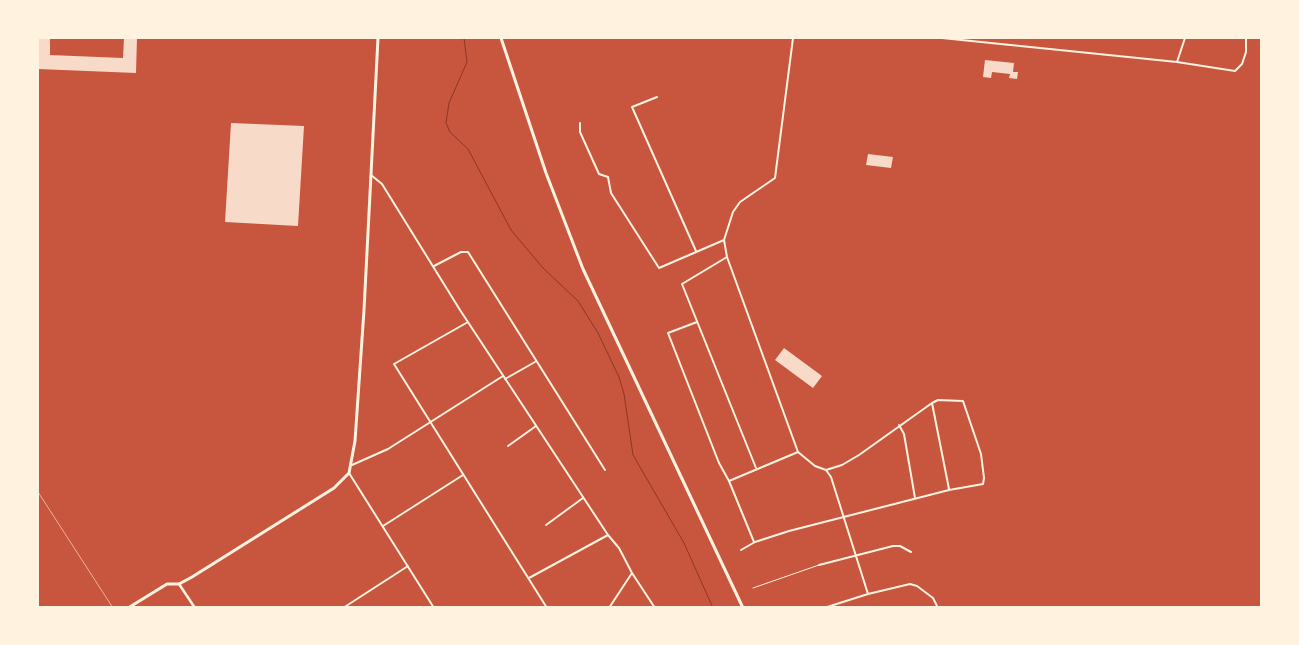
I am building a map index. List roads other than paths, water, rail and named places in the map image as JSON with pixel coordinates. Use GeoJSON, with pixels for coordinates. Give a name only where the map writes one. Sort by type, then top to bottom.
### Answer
{"type":"FeatureCollection","features":[{"type":"Feature","properties":{"kind":"main road"},"geometry":{"type":"LineString","coordinates":[[128,608],[167,584],[179,584],[334,488],[349,473],[352,464],[378,38]]}},
{"type":"Feature","properties":{"kind":"main road"},"geometry":{"type":"LineString","coordinates":[[501,38],[531,130],[580,261],[743,608]]}},
{"type":"Feature","properties":{"kind":"street"},"geometry":{"type":"LineString","coordinates":[[740,550],[754,542],[844,516],[949,490],[983,484],[981,454],[962,401],[938,400],[932,403],[859,455],[842,465],[826,470],[815,466],[798,452],[726,257],[724,240],[733,212],[740,202],[775,178],[793,38]]}},
{"type":"Feature","properties":{"kind":"street"},"geometry":{"type":"LineString","coordinates":[[942,38],[1177,62],[1235,71],[1242,64],[1246,52],[1246,38]]}},
{"type":"Feature","properties":{"kind":"street"},"geometry":{"type":"LineString","coordinates":[[1177,62],[1185,38]]}},
{"type":"Feature","properties":{"kind":"street"},"geometry":{"type":"LineString","coordinates":[[657,97],[632,107],[696,251]]}},
{"type":"Feature","properties":{"kind":"street"},"geometry":{"type":"LineString","coordinates":[[580,123],[580,132],[599,174],[608,177],[611,193],[659,268],[724,240]]}},
{"type":"Feature","properties":{"kind":"street"},"geometry":{"type":"LineString","coordinates":[[371,175],[382,184],[468,322],[583,498],[619,548],[632,573],[656,608]]}},
{"type":"Feature","properties":{"kind":"street"},"geometry":{"type":"LineString","coordinates":[[434,266],[461,252],[468,252],[535,362],[605,470]]}},
{"type":"Feature","properties":{"kind":"street"},"geometry":{"type":"LineString","coordinates":[[726,257],[682,284],[756,468]]}},
{"type":"Feature","properties":{"kind":"street"},"geometry":{"type":"LineString","coordinates":[[468,322],[394,364],[547,608]]}},
{"type":"Feature","properties":{"kind":"street"},"geometry":{"type":"LineString","coordinates":[[697,322],[668,333],[719,463],[729,481],[754,542]]}},
{"type":"Feature","properties":{"kind":"street"},"geometry":{"type":"LineString","coordinates":[[506,379],[535,362]]}},
{"type":"Feature","properties":{"kind":"street"},"geometry":{"type":"LineString","coordinates":[[352,464],[388,448],[503,375]]}},
{"type":"Feature","properties":{"kind":"street"},"geometry":{"type":"LineString","coordinates":[[932,403],[949,490]]}},
{"type":"Feature","properties":{"kind":"street"},"geometry":{"type":"LineString","coordinates":[[899,425],[904,434],[915,498]]}},
{"type":"Feature","properties":{"kind":"street"},"geometry":{"type":"LineString","coordinates":[[508,446],[536,426]]}},
{"type":"Feature","properties":{"kind":"street"},"geometry":{"type":"LineString","coordinates":[[729,481],[756,468],[798,452]]}},
{"type":"Feature","properties":{"kind":"street"},"geometry":{"type":"LineString","coordinates":[[826,470],[834,484],[868,594]]}},
{"type":"Feature","properties":{"kind":"street"},"geometry":{"type":"LineString","coordinates":[[349,473],[434,608]]}},
{"type":"Feature","properties":{"kind":"street"},"geometry":{"type":"LineString","coordinates":[[383,526],[464,474]]}},
{"type":"Feature","properties":{"kind":"street"},"geometry":{"type":"LineString","coordinates":[[546,524],[583,498]]}},
{"type":"Feature","properties":{"kind":"street"},"geometry":{"type":"LineString","coordinates":[[529,578],[608,535]]}},
{"type":"Feature","properties":{"kind":"street"},"geometry":{"type":"LineString","coordinates":[[819,565],[893,546],[911,552]]}},
{"type":"Feature","properties":{"kind":"street"},"geometry":{"type":"LineString","coordinates":[[343,608],[408,566]]}},
{"type":"Feature","properties":{"kind":"street"},"geometry":{"type":"LineString","coordinates":[[609,608],[632,573]]}},
{"type":"Feature","properties":{"kind":"street"},"geometry":{"type":"LineString","coordinates":[[179,584],[194,608]]}},
{"type":"Feature","properties":{"kind":"street"},"geometry":{"type":"LineString","coordinates":[[824,608],[903,585],[917,586],[933,598],[938,608]]}},
{"type":"Feature","properties":{"kind":"lane"},"geometry":{"type":"LineString","coordinates":[[753,588],[819,565]]}},
{"type":"Feature","properties":{"kind":"waterway"},"geometry":{"type":"LineString","coordinates":[[464,38],[467,62],[449,103],[446,123],[450,132],[468,149],[511,230],[543,268],[578,301],[598,333],[619,377],[624,394],[633,455],[684,543],[713,608]]}},
{"type":"Feature","properties":{"kind":"railway"},"geometry":{"type":"LineString","coordinates":[[38,492],[113,608]]}}]}
